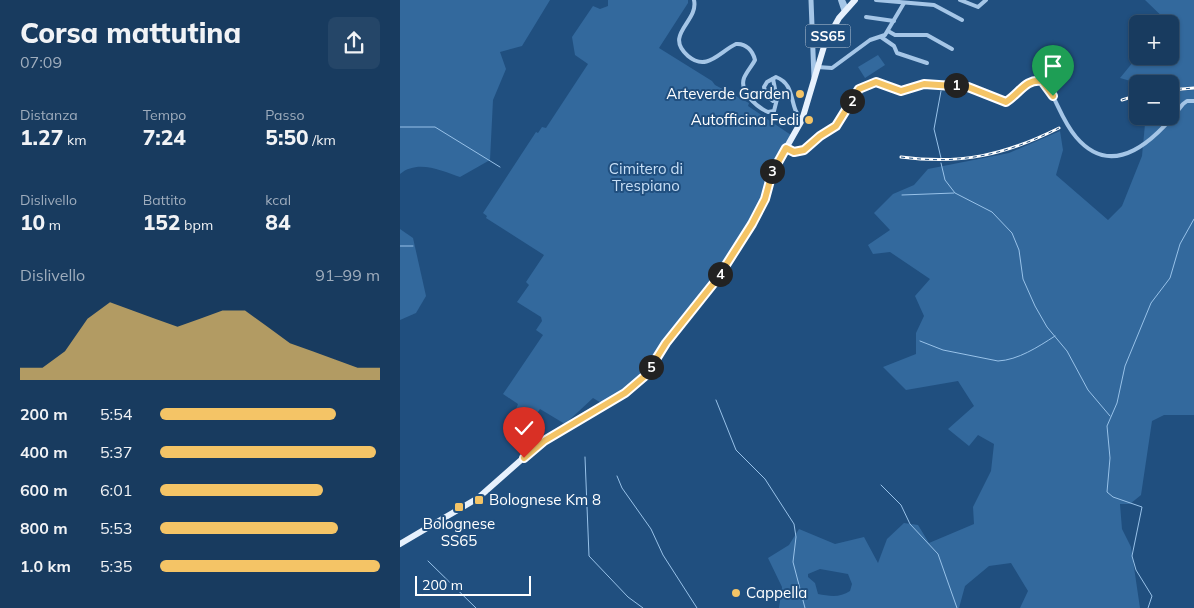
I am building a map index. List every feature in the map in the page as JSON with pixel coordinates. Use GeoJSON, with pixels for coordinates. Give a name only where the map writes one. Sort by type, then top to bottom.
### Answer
{"type":"FeatureCollection","features":[{"type":"Feature","properties":{"kind":"main road","name":"SS65"},"geometry":{"type":"LineString","coordinates":[[400,544],[478,498],[538,445],[592,414],[641,380],[666,343],[717,279],[752,224],[765,199],[772,173],[802,120],[825,43],[855,0]]}},
{"type":"Feature","properties":{"kind":"street"},"geometry":{"type":"LineString","coordinates":[[694,0],[693,11],[679,36],[681,48],[693,59],[708,62],[736,44],[744,45],[750,50],[755,60],[744,78],[744,88],[747,94],[768,112],[776,108],[777,99],[773,78]]}},
{"type":"Feature","properties":{"kind":"street"},"geometry":{"type":"LineString","coordinates":[[811,0],[814,78]]}},
{"type":"Feature","properties":{"kind":"street"},"geometry":{"type":"LineString","coordinates":[[841,0],[846,11]]}},
{"type":"Feature","properties":{"kind":"street"},"geometry":{"type":"LineString","coordinates":[[876,0],[941,7],[962,20]]}},
{"type":"Feature","properties":{"kind":"street"},"geometry":{"type":"LineString","coordinates":[[960,0],[970,6],[978,7],[986,0]]}},
{"type":"Feature","properties":{"kind":"street"},"geometry":{"type":"LineString","coordinates":[[970,6],[972,0]]}},
{"type":"Feature","properties":{"kind":"street"},"geometry":{"type":"LineString","coordinates":[[817,67],[832,68],[870,40],[881,37],[888,31],[904,2]]}},
{"type":"Feature","properties":{"kind":"street"},"geometry":{"type":"LineString","coordinates":[[866,17],[894,21]]}},
{"type":"Feature","properties":{"kind":"street"},"geometry":{"type":"LineString","coordinates":[[888,31],[895,35],[927,35],[952,49]]}},
{"type":"Feature","properties":{"kind":"street"},"geometry":{"type":"LineString","coordinates":[[881,37],[894,46],[897,54],[927,63]]}},
{"type":"Feature","properties":{"kind":"street"},"geometry":{"type":"LineString","coordinates":[[777,99],[773,101],[768,98],[764,90],[767,82],[776,77],[787,83],[795,108],[802,120]]}},
{"type":"Feature","properties":{"kind":"street"},"geometry":{"type":"LineString","coordinates":[[786,148],[794,152],[804,150],[820,136],[836,126],[856,92],[867,85],[882,82],[901,91],[924,84],[968,87],[1006,102],[1028,83],[1035,80],[1042,81],[1048,87],[1075,137],[1094,153],[1107,158],[1127,153],[1148,142],[1183,104],[1194,101]]}},
{"type":"Feature","properties":{"kind":"green space"},"geometry":{"type":"Polygon","coordinates":[[[400,0],[550,0],[522,46],[500,52],[506,69],[493,100],[490,160],[460,177],[438,169],[422,167],[414,167],[400,174],[400,0]]]}},
{"type":"Feature","properties":{"kind":"green space","name":"Cimitero di Trespiano"},"geometry":{"type":"Polygon","coordinates":[[[608,0],[688,0],[688,3],[659,48],[712,81],[715,85],[749,103],[748,106],[791,135],[768,173],[761,201],[749,224],[645,372],[603,404],[593,398],[565,424],[540,409],[533,419],[527,420],[515,412],[518,404],[503,394],[543,335],[536,330],[542,321],[541,317],[517,302],[529,285],[526,282],[544,255],[486,218],[487,216],[483,213],[536,132],[538,133],[542,127],[546,128],[588,64],[575,55],[572,37],[593,6],[600,9],[608,6],[608,0]]]}},
{"type":"Feature","properties":{"kind":"green space"},"geometry":{"type":"Polygon","coordinates":[[[1145,0],[1194,0],[1194,87],[1179,88],[1179,75],[1129,75],[1129,81],[1120,78],[1131,65],[1179,65],[1179,15],[1161,15],[1145,0]]]}},
{"type":"Feature","properties":{"kind":"green space"},"geometry":{"type":"Polygon","coordinates":[[[878,55],[885,65],[865,78],[858,67],[878,55]]]}},
{"type":"Feature","properties":{"kind":"green space"},"geometry":{"type":"Polygon","coordinates":[[[1194,90],[1194,415],[1164,415],[1152,421],[1141,495],[1130,504],[1120,504],[1122,529],[1131,547],[1140,608],[1020,608],[1028,591],[1011,563],[989,566],[965,586],[959,608],[779,608],[782,587],[768,558],[789,545],[799,529],[835,544],[864,537],[878,563],[887,539],[904,523],[918,525],[929,543],[974,524],[973,507],[991,471],[994,444],[978,435],[969,446],[948,429],[974,406],[958,381],[906,390],[883,367],[916,354],[916,333],[924,316],[915,296],[930,279],[890,252],[873,254],[868,245],[890,230],[874,213],[893,194],[914,185],[928,169],[1009,153],[1060,131],[1063,150],[1056,175],[1108,220],[1122,206],[1142,156],[1145,125],[1179,125],[1179,91],[1194,90]],[[820,569],[808,574],[808,577],[815,583],[818,594],[842,595],[850,591],[852,584],[848,574],[820,569]]]}},
{"type":"Feature","properties":{"kind":"green space"},"geometry":{"type":"Polygon","coordinates":[[[400,229],[413,238],[426,296],[416,313],[400,320],[400,229]]]}},
{"type":"Feature","properties":{"kind":"waterway"},"geometry":{"type":"LineString","coordinates":[[941,91],[934,129],[941,158]]}},
{"type":"Feature","properties":{"kind":"waterway"},"geometry":{"type":"LineString","coordinates":[[400,127],[435,127],[500,167]]}},
{"type":"Feature","properties":{"kind":"waterway"},"geometry":{"type":"LineString","coordinates":[[941,163],[945,180],[955,193],[992,212],[1012,233],[1019,250],[1023,279],[1035,306],[1047,327],[1067,351],[1088,390],[1110,416]]}},
{"type":"Feature","properties":{"kind":"waterway"},"geometry":{"type":"LineString","coordinates":[[902,195],[954,193]]}},
{"type":"Feature","properties":{"kind":"waterway"},"geometry":{"type":"LineString","coordinates":[[1148,608],[1152,596],[1136,570],[1132,556],[1142,507],[1113,497],[1107,492],[1110,458],[1107,426],[1117,403],[1125,366],[1151,303],[1170,278],[1180,244],[1194,219]]}},
{"type":"Feature","properties":{"kind":"waterway"},"geometry":{"type":"LineString","coordinates":[[400,246],[413,246]]}},
{"type":"Feature","properties":{"kind":"waterway"},"geometry":{"type":"LineString","coordinates":[[920,341],[943,350],[998,361],[1020,356],[1055,336]]}},
{"type":"Feature","properties":{"kind":"waterway"},"geometry":{"type":"LineString","coordinates":[[716,400],[736,450],[765,479],[794,524],[796,537],[793,562],[805,608]]}},
{"type":"Feature","properties":{"kind":"waterway"},"geometry":{"type":"LineString","coordinates":[[585,457],[589,556],[628,597],[643,608]]}},
{"type":"Feature","properties":{"kind":"waterway"},"geometry":{"type":"LineString","coordinates":[[617,476],[622,488],[651,529],[663,555],[697,608]]}},
{"type":"Feature","properties":{"kind":"waterway"},"geometry":{"type":"LineString","coordinates":[[881,485],[901,505],[910,524],[938,554],[957,608]]}},
{"type":"Feature","properties":{"kind":"waterway"},"geometry":{"type":"LineString","coordinates":[[428,561],[476,608]]}},
{"type":"Feature","properties":{"kind":"railway"},"geometry":{"type":"LineString","coordinates":[[1179,89],[1194,88]]}},
{"type":"Feature","properties":{"kind":"railway"},"geometry":{"type":"LineString","coordinates":[[1122,100],[1129,98]]}},
{"type":"Feature","properties":{"kind":"railway"},"geometry":{"type":"LineString","coordinates":[[901,157],[943,160],[982,156],[1020,145],[1059,128]]}},
{"type":"Feature","properties":{"kind":"place","name":"Arteverde Garden"},"geometry":{"type":"Point","coordinates":[800,94]}},
{"type":"Feature","properties":{"kind":"place","name":"Autofficina Fedi"},"geometry":{"type":"Point","coordinates":[809,120]}},
{"type":"Feature","properties":{"kind":"place","name":"Bolognese Km 8"},"geometry":{"type":"Point","coordinates":[479,500]}},
{"type":"Feature","properties":{"kind":"place","name":"Bolognese SS65"},"geometry":{"type":"Point","coordinates":[459,507]}},
{"type":"Feature","properties":{"kind":"place","name":"Cappella"},"geometry":{"type":"Point","coordinates":[736,593]}},
{"type":"Feature","properties":{"kind":"route"},"geometry":{"type":"LineString","coordinates":[[524,458],[544,441],[625,393],[646,375],[666,343],[717,279],[752,224],[765,199],[772,173],[786,148],[794,152],[800,152],[836,126],[859,89],[876,82],[882,82],[901,91],[924,84],[949,85],[976,89],[1006,102],[1013,98],[1028,83],[1035,80],[1042,81],[1053,96]]}}]}
